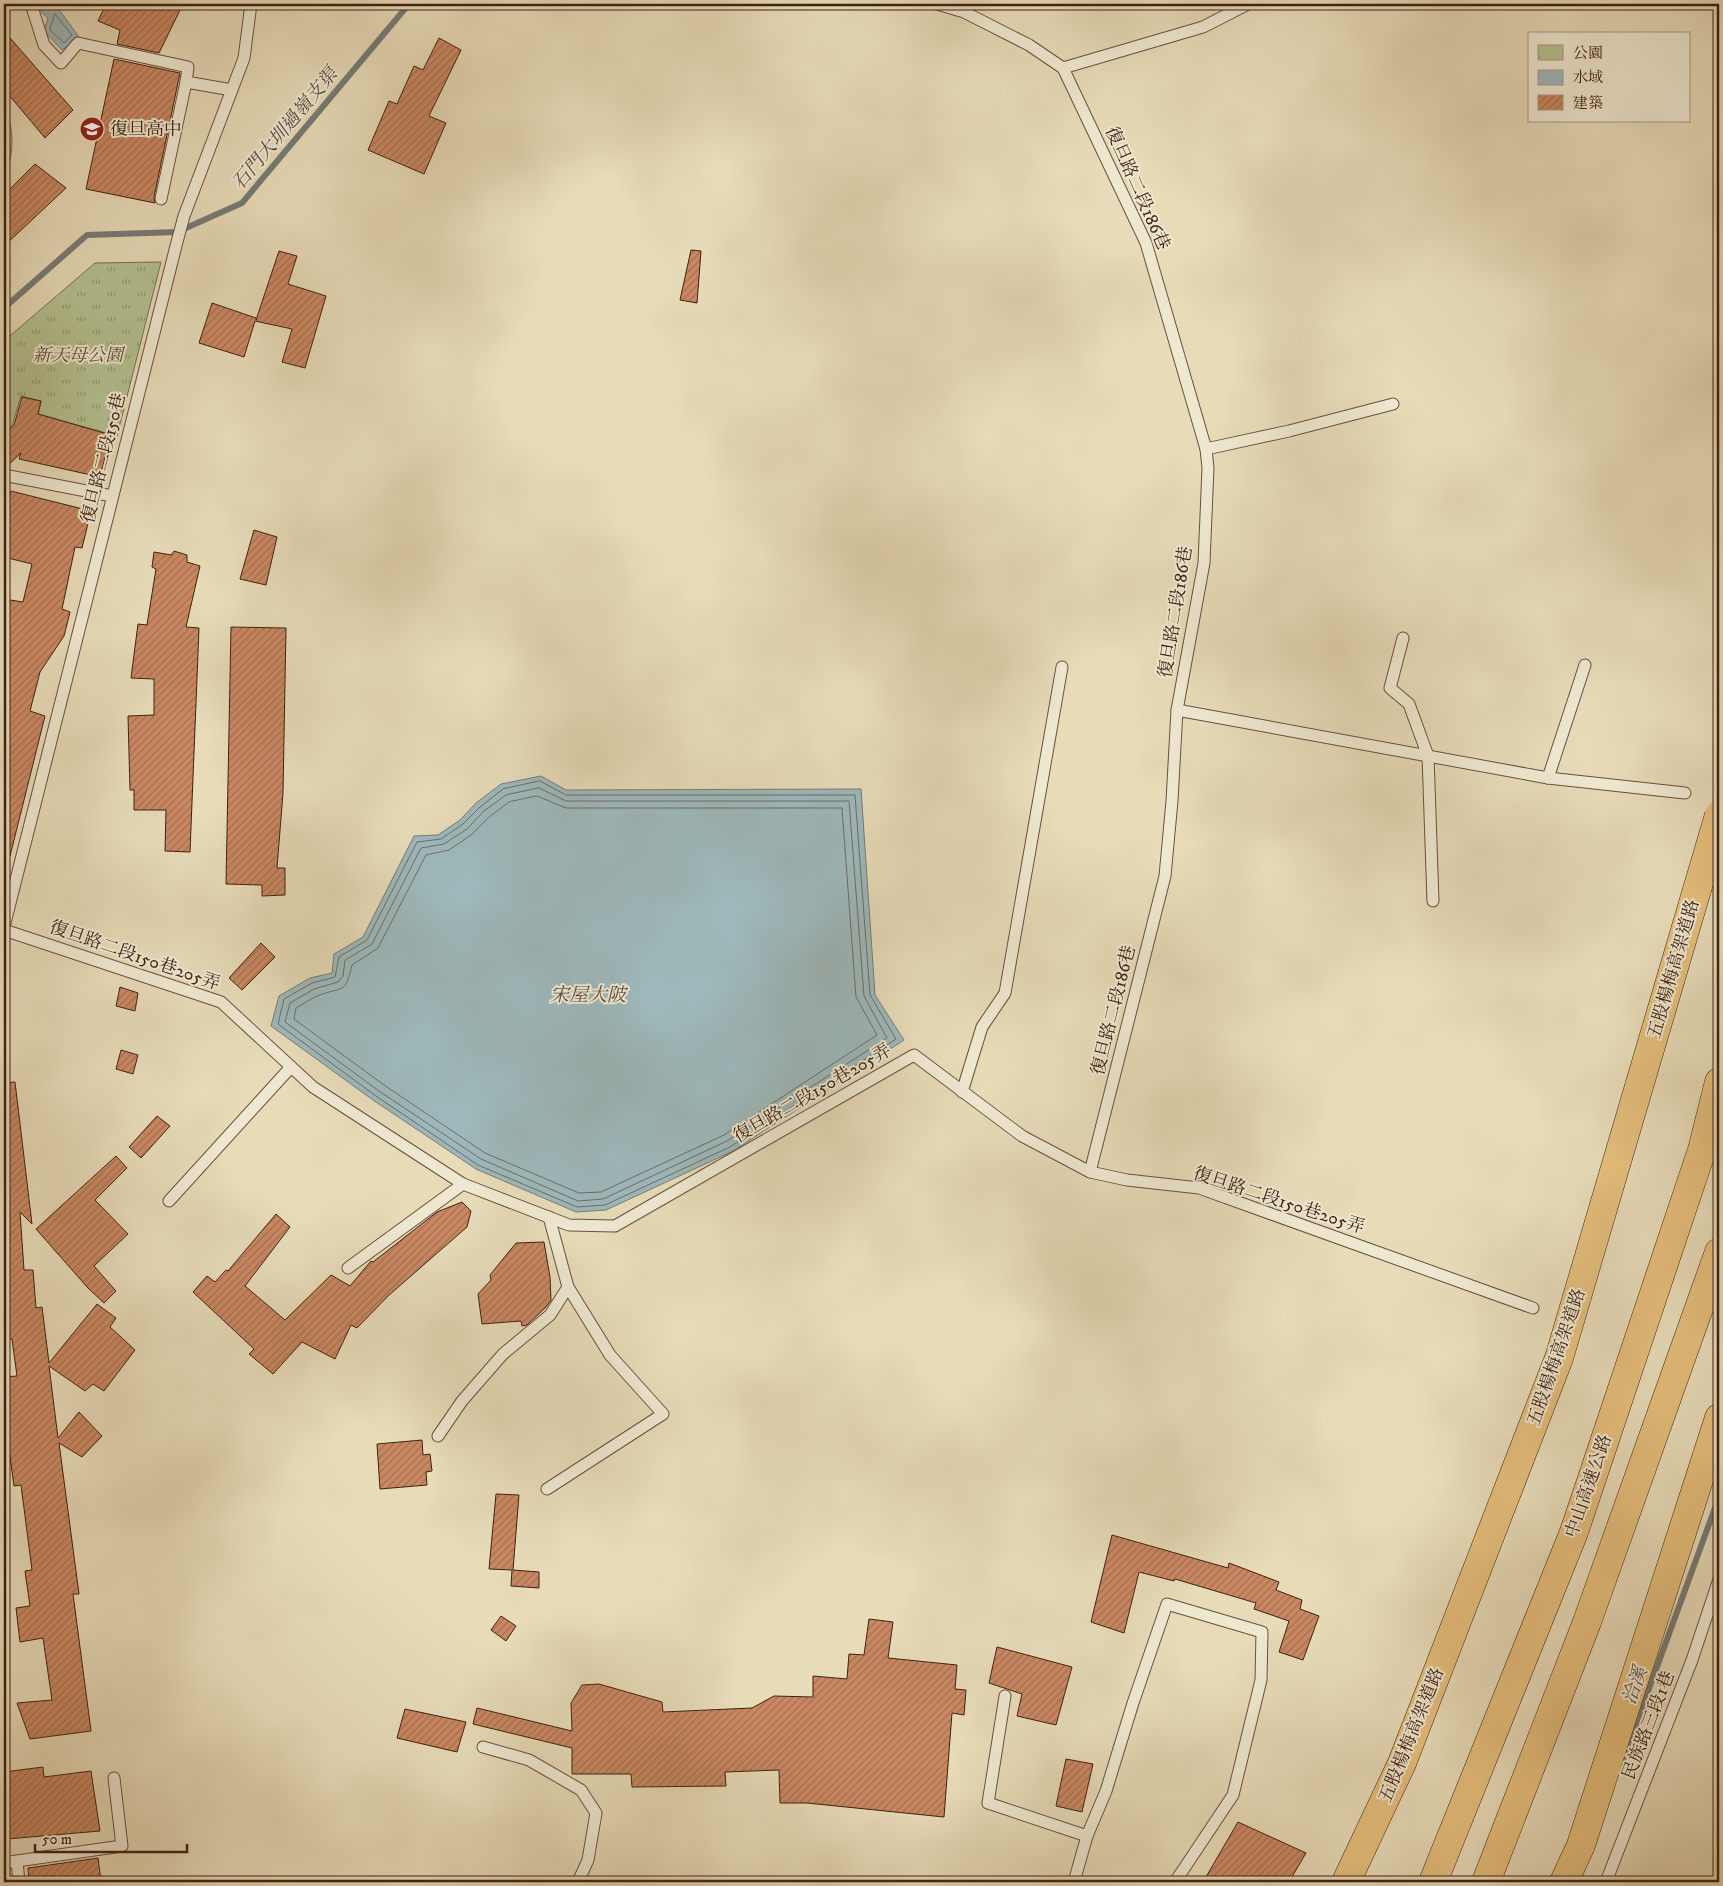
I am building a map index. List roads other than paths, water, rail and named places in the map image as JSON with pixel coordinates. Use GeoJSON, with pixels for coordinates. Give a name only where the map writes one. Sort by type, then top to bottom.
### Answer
{"type":"FeatureCollection","features":[{"type":"Feature","properties":{"kind":"highway","name":"五股楊梅高架道路"},"geometry":{"type":"LineString","coordinates":[[1346,1882],[1402,1763],[1559,1358],[1719,815]]}},
{"type":"Feature","properties":{"kind":"highway","name":"中山高速公路"},"geometry":{"type":"LineString","coordinates":[[1433,1882],[1574,1532],[1702,1150],[1719,1082]]}},
{"type":"Feature","properties":{"kind":"highway"},"geometry":{"type":"LineString","coordinates":[[1486,1882],[1587,1622],[1719,1252]]}},
{"type":"Feature","properties":{"kind":"highway"},"geometry":{"type":"LineString","coordinates":[[1564,1882],[1581,1845],[1719,1418]]}},
{"type":"Feature","properties":{"kind":"lane"},"geometry":{"type":"LineString","coordinates":[[31,4],[44,45],[61,64],[78,43],[188,68],[161,199]]}},
{"type":"Feature","properties":{"kind":"lane","name":"復旦路二段150巷"},"geometry":{"type":"LineString","coordinates":[[4,928],[177,242],[184,216],[244,58],[251,4]]}},
{"type":"Feature","properties":{"kind":"lane"},"geometry":{"type":"LineString","coordinates":[[937,4],[964,12],[1029,45],[1063,68],[1203,27],[1248,4]]}},
{"type":"Feature","properties":{"kind":"lane","name":"復旦路二段186巷"},"geometry":{"type":"LineString","coordinates":[[1063,68],[1146,244],[1206,449],[1208,468],[1204,564],[1177,710],[1172,801],[1165,876],[1090,1172]]}},
{"type":"Feature","properties":{"kind":"lane"},"geometry":{"type":"LineString","coordinates":[[186,82],[232,90]]}},
{"type":"Feature","properties":{"kind":"lane"},"geometry":{"type":"LineString","coordinates":[[1206,449],[1289,431],[1393,404]]}},
{"type":"Feature","properties":{"kind":"lane"},"geometry":{"type":"LineString","coordinates":[[4,480],[9,476],[112,496]]}},
{"type":"Feature","properties":{"kind":"lane"},"geometry":{"type":"LineString","coordinates":[[1403,638],[1390,688],[1409,704],[1428,756],[1433,901]]}},
{"type":"Feature","properties":{"kind":"lane"},"geometry":{"type":"LineString","coordinates":[[1548,778],[1585,665]]}},
{"type":"Feature","properties":{"kind":"lane"},"geometry":{"type":"LineString","coordinates":[[962,1092],[982,1027],[1005,992],[1062,667]]}},
{"type":"Feature","properties":{"kind":"lane"},"geometry":{"type":"LineString","coordinates":[[1177,710],[1548,778],[1685,793]]}},
{"type":"Feature","properties":{"kind":"lane","name":"復旦路二段150巷205弄"},"geometry":{"type":"LineString","coordinates":[[4,928],[221,1002],[313,1087],[463,1184],[569,1225],[615,1226],[914,1054],[1022,1136],[1090,1172],[1127,1180],[1199,1188],[1533,1308]]}},
{"type":"Feature","properties":{"kind":"lane"},"geometry":{"type":"LineString","coordinates":[[170,1201],[292,1067]]}},
{"type":"Feature","properties":{"kind":"lane"},"geometry":{"type":"LineString","coordinates":[[348,1268],[463,1184]]}},
{"type":"Feature","properties":{"kind":"lane"},"geometry":{"type":"LineString","coordinates":[[546,1489],[663,1414],[610,1355],[568,1288],[548,1217]]}},
{"type":"Feature","properties":{"kind":"lane"},"geometry":{"type":"LineString","coordinates":[[438,1436],[462,1401],[503,1354],[550,1314],[568,1288]]}},
{"type":"Feature","properties":{"kind":"lane","name":"民族路三段1巷"},"geometry":{"type":"LineString","coordinates":[[1606,1882],[1692,1660],[1719,1579]]}},
{"type":"Feature","properties":{"kind":"lane"},"geometry":{"type":"LineString","coordinates":[[1074,1882],[1088,1836],[1106,1792],[1132,1702],[1167,1604],[1262,1632],[1261,1680],[1233,1795],[1175,1882]]}},
{"type":"Feature","properties":{"kind":"lane"},"geometry":{"type":"LineString","coordinates":[[1005,1696],[988,1804],[1088,1836]]}},
{"type":"Feature","properties":{"kind":"lane"},"geometry":{"type":"LineString","coordinates":[[483,1747],[529,1760],[582,1790],[596,1813],[588,1860],[578,1882]]}},
{"type":"Feature","properties":{"kind":"lane"},"geometry":{"type":"LineString","coordinates":[[4,1863],[122,1846],[114,1778]]}},
{"type":"Feature","properties":{"kind":"lane"},"geometry":{"type":"LineString","coordinates":[[17,1861],[19,1882]]}},
{"type":"Feature","properties":{"kind":"water"},"geometry":{"type":"Polygon","coordinates":[[[42,4],[55,4],[79,37],[62,50],[44,31],[48,18],[36,7],[42,4]]]}},
{"type":"Feature","properties":{"kind":"water","name":"宋屋大陂"},"geometry":{"type":"Polygon","coordinates":[[[541,776],[566,790],[861,789],[875,995],[904,1040],[733,1151],[606,1210],[576,1212],[476,1169],[373,1100],[271,1026],[279,996],[310,978],[332,973],[334,954],[363,937],[414,836],[438,835],[460,820],[476,803],[501,784],[541,776]]]}},
{"type":"Feature","properties":{"kind":"waterway","name":"石門大圳過嶺支渠"},"geometry":{"type":"LineString","coordinates":[[4,308],[87,235],[177,232],[242,203],[409,4]]}},
{"type":"Feature","properties":{"kind":"waterway","name":"洽溪"},"geometry":{"type":"LineString","coordinates":[[1620,1768],[1719,1497]]}},
{"type":"Feature","properties":{"kind":"place","name":"復旦高中"},"geometry":{"type":"Point","coordinates":[92,129]}},
{"type":"Feature","properties":{"kind":"park label","name":"新天母公園"},"geometry":{"type":"Point","coordinates":[78,355]}}]}
